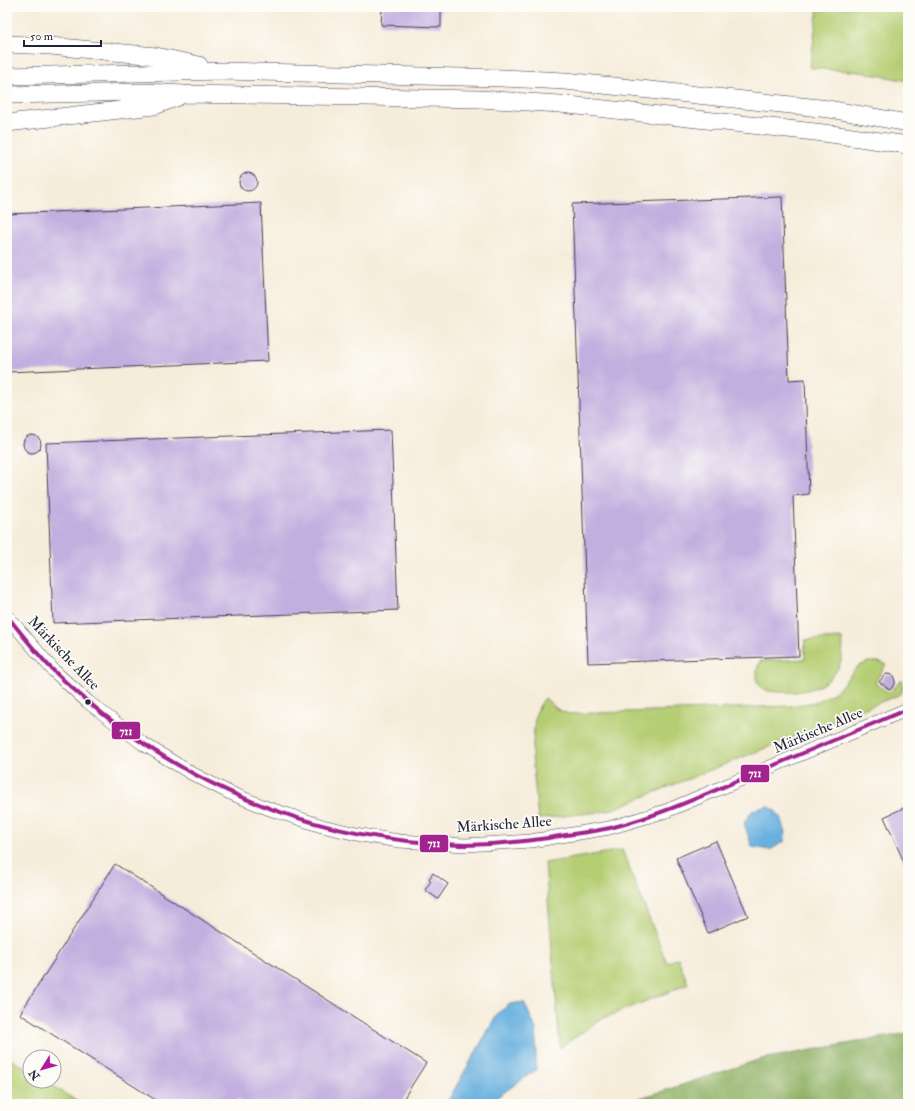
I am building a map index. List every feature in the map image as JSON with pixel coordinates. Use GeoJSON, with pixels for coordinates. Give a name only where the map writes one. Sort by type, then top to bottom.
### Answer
{"type":"FeatureCollection","features":[{"type":"Feature","properties":{"kind":"highway"},"geometry":{"type":"LineString","coordinates":[[7,44],[50,46],[156,56],[224,71]]}},
{"type":"Feature","properties":{"kind":"highway"},"geometry":{"type":"LineString","coordinates":[[7,76],[224,71],[565,81],[829,109],[908,122]]}},
{"type":"Feature","properties":{"kind":"highway"},"geometry":{"type":"LineString","coordinates":[[7,95],[145,92],[479,99],[560,104],[824,133],[908,145]]}},
{"type":"Feature","properties":{"kind":"highway"},"geometry":{"type":"LineString","coordinates":[[7,123],[154,106],[184,94]]}},
{"type":"Feature","properties":{"kind":"street","name":"Märkische Allee"},"geometry":{"type":"LineString","coordinates":[[7,616],[54,671],[88,702],[142,743],[191,773],[228,792],[280,813],[361,835],[399,840],[465,845],[531,841],[609,828],[666,811],[908,709]]}},
{"type":"Feature","properties":{"kind":"green space"},"geometry":{"type":"Polygon","coordinates":[[[818,7],[908,7],[908,81],[860,72],[810,68],[818,7]]]}},
{"type":"Feature","properties":{"kind":"green space"},"geometry":{"type":"Polygon","coordinates":[[[842,638],[842,655],[838,668],[830,678],[820,685],[807,690],[778,692],[763,690],[757,682],[757,670],[760,661],[805,659],[805,640],[842,638]]]}},
{"type":"Feature","properties":{"kind":"green space"},"geometry":{"type":"Polygon","coordinates":[[[868,662],[886,664],[875,683],[889,693],[902,680],[903,687],[901,694],[608,811],[538,819],[532,756],[535,716],[545,698],[557,709],[569,714],[790,706],[816,702],[837,691],[857,667],[868,662]]]}},
{"type":"Feature","properties":{"kind":"green space"},"geometry":{"type":"Polygon","coordinates":[[[622,850],[667,963],[678,958],[688,984],[599,1020],[560,1048],[545,863],[622,850]]]}},
{"type":"Feature","properties":{"kind":"green space"},"geometry":{"type":"Polygon","coordinates":[[[908,1033],[908,1104],[617,1104],[654,1094],[761,1059],[908,1033]]]}},
{"type":"Feature","properties":{"kind":"green space"},"geometry":{"type":"Polygon","coordinates":[[[7,1057],[22,1066],[22,1089],[58,1089],[81,1104],[7,1104],[7,1057]]]}},
{"type":"Feature","properties":{"kind":"water"},"geometry":{"type":"Polygon","coordinates":[[[768,806],[777,813],[782,820],[785,835],[785,841],[770,850],[752,847],[744,823],[753,810],[768,806]]]}},
{"type":"Feature","properties":{"kind":"water"},"geometry":{"type":"Polygon","coordinates":[[[524,1002],[536,1029],[536,1070],[487,1104],[446,1104],[498,1013],[510,1004],[524,1002]]]}},
{"type":"Feature","properties":{"kind":"building"},"geometry":{"type":"Polygon","coordinates":[[[125,7],[148,7],[148,8],[125,11],[125,7]]]}},
{"type":"Feature","properties":{"kind":"building"},"geometry":{"type":"Polygon","coordinates":[[[382,7],[441,7],[441,27],[381,25],[382,7]]]}},
{"type":"Feature","properties":{"kind":"building"},"geometry":{"type":"Polygon","coordinates":[[[248,173],[254,176],[257,182],[254,188],[248,191],[242,188],[239,182],[242,176],[248,173]]]}},
{"type":"Feature","properties":{"kind":"building"},"geometry":{"type":"Polygon","coordinates":[[[782,197],[789,380],[805,379],[809,494],[793,496],[799,656],[588,663],[572,204],[782,197]]]}},
{"type":"Feature","properties":{"kind":"building"},"geometry":{"type":"Polygon","coordinates":[[[261,203],[268,361],[7,372],[7,214],[261,203]]]}},
{"type":"Feature","properties":{"kind":"building"},"geometry":{"type":"Polygon","coordinates":[[[391,430],[398,610],[53,623],[46,443],[391,430]]]}},
{"type":"Feature","properties":{"kind":"building"},"geometry":{"type":"Polygon","coordinates":[[[28,435],[36,435],[41,440],[39,451],[36,453],[28,453],[23,448],[23,440],[28,435]]]}},
{"type":"Feature","properties":{"kind":"building"},"geometry":{"type":"Polygon","coordinates":[[[887,674],[893,675],[895,681],[890,690],[879,682],[887,674]]]}},
{"type":"Feature","properties":{"kind":"building"},"geometry":{"type":"Polygon","coordinates":[[[908,806],[908,871],[884,817],[908,806]]]}},
{"type":"Feature","properties":{"kind":"building"},"geometry":{"type":"Polygon","coordinates":[[[716,841],[748,916],[708,933],[676,858],[716,841]]]}},
{"type":"Feature","properties":{"kind":"building"},"geometry":{"type":"Polygon","coordinates":[[[115,864],[426,1063],[400,1104],[246,1104],[238,1099],[235,1104],[162,1104],[20,1014],[115,864]]]}},
{"type":"Feature","properties":{"kind":"building"},"geometry":{"type":"Polygon","coordinates":[[[433,873],[448,884],[438,899],[425,890],[431,881],[429,879],[433,873]]]}},
{"type":"Feature","properties":{"kind":"transit line","name":"711"},"geometry":{"type":"LineString","coordinates":[[7,616],[49,666],[96,708],[138,740],[182,767],[229,791],[277,811],[327,826],[379,837],[431,843],[466,845],[516,842],[594,831],[628,823],[663,812],[908,709]]}}]}
